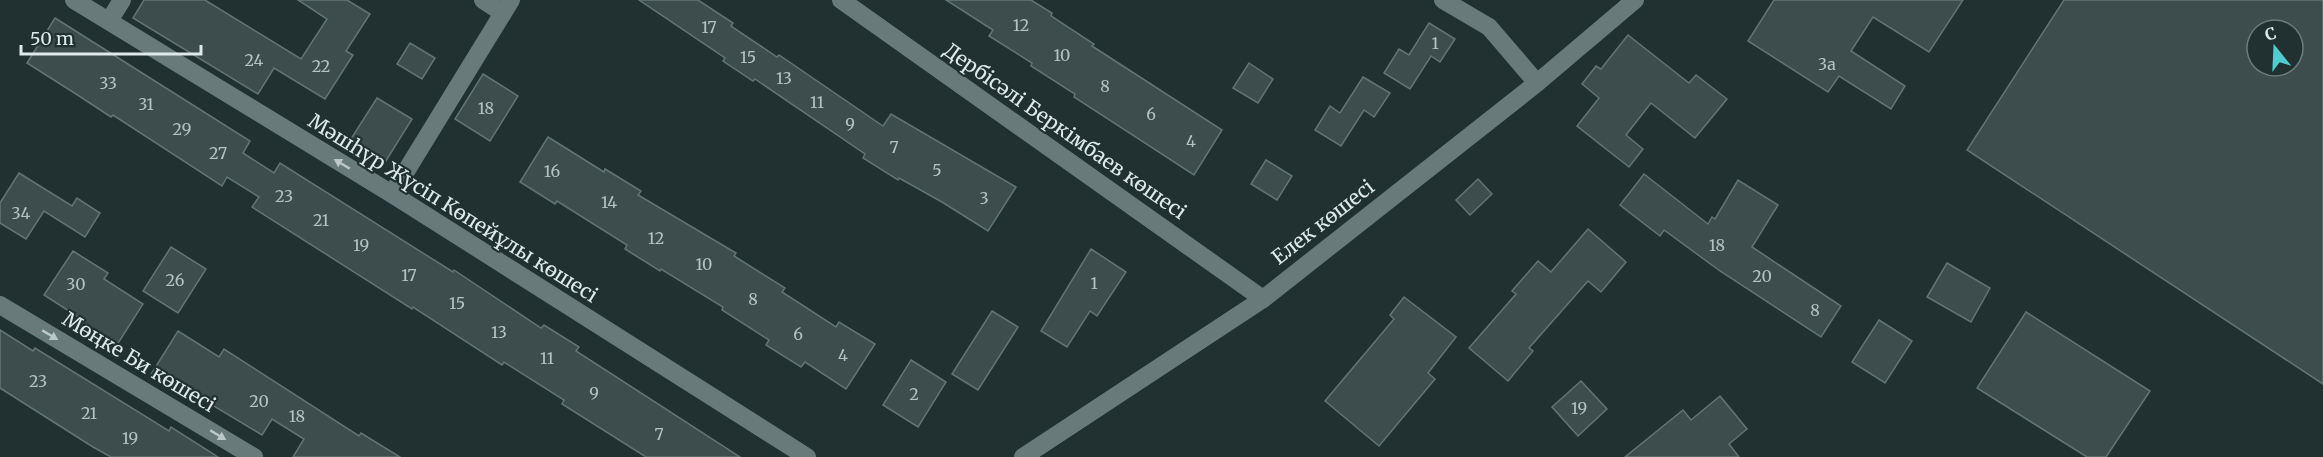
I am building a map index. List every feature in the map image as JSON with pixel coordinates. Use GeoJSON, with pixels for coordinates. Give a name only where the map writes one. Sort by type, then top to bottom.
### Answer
{"type":"FeatureCollection","features":[{"type":"Feature","properties":{"kind":"street","name":"Мәшһүр Жүсіп Көпейұлы көшесі"},"geometry":{"type":"LineString","coordinates":[[74,0],[392,194],[807,457]]}},
{"type":"Feature","properties":{"kind":"street"},"geometry":{"type":"LineString","coordinates":[[109,21],[122,0]]}},
{"type":"Feature","properties":{"kind":"street"},"geometry":{"type":"LineString","coordinates":[[392,194],[507,6],[483,0]]}},
{"type":"Feature","properties":{"kind":"street","name":"Дербісәлі Беркімбаев көшесі"},"geometry":{"type":"LineString","coordinates":[[841,0],[1263,299]]}},
{"type":"Feature","properties":{"kind":"street"},"geometry":{"type":"LineString","coordinates":[[1443,0],[1489,27],[1537,83]]}},
{"type":"Feature","properties":{"kind":"street","name":"Елек көшесі"},"geometry":{"type":"LineString","coordinates":[[1023,457],[1263,299],[1537,83],[1635,0]]}},
{"type":"Feature","properties":{"kind":"street","name":"Мөңке Би көшесі"},"geometry":{"type":"LineString","coordinates":[[0,305],[254,457]]}},
{"type":"Feature","properties":{"kind":"building"},"geometry":{"type":"Polygon","coordinates":[[[144,0],[205,0],[301,59],[327,19],[298,0],[347,0],[370,14],[346,51],[353,55],[325,99],[274,68],[258,94],[133,18],[144,0]]]}},
{"type":"Feature","properties":{"kind":"building"},"geometry":{"type":"Polygon","coordinates":[[[639,0],[698,0],[733,23],[731,26],[777,57],[779,55],[883,126],[891,114],[1016,187],[988,231],[942,202],[899,178],[898,180],[863,158],[865,154],[755,79],[753,81],[723,61],[725,58],[639,0]]]}},
{"type":"Feature","properties":{"kind":"building"},"geometry":{"type":"Polygon","coordinates":[[[946,0],[1031,0],[1094,44],[1092,46],[1222,130],[1194,175],[1074,97],[1075,94],[1031,66],[1032,63],[989,36],[993,30],[946,0]]]}},
{"type":"Feature","properties":{"kind":"building"},"geometry":{"type":"Polygon","coordinates":[[[1774,0],[1963,0],[1929,52],[1873,17],[1851,51],[1905,86],[1891,109],[1839,76],[1828,92],[1748,41],[1774,0]]]}},
{"type":"Feature","properties":{"kind":"building"},"geometry":{"type":"Polygon","coordinates":[[[2064,0],[2323,0],[2323,384],[1967,150],[2064,0]]]}},
{"type":"Feature","properties":{"kind":"building"},"geometry":{"type":"Polygon","coordinates":[[[55,18],[250,141],[243,153],[274,173],[280,163],[453,272],[454,270],[541,328],[544,325],[579,347],[576,351],[740,457],[646,457],[562,404],[564,400],[504,362],[502,365],[252,207],[259,197],[227,177],[222,186],[113,115],[111,117],[27,63],[55,18]]]}},
{"type":"Feature","properties":{"kind":"building"},"geometry":{"type":"Polygon","coordinates":[[[1429,23],[1455,39],[1440,62],[1431,56],[1410,89],[1384,73],[1399,49],[1409,55],[1429,23]]]}},
{"type":"Feature","properties":{"kind":"building"},"geometry":{"type":"Polygon","coordinates":[[[1628,35],[1689,83],[1696,75],[1727,99],[1695,138],[1651,103],[1626,135],[1643,149],[1629,167],[1577,126],[1599,98],[1582,84],[1596,66],[1601,69],[1628,35]]]}},
{"type":"Feature","properties":{"kind":"building"},"geometry":{"type":"Polygon","coordinates":[[[410,43],[435,58],[422,79],[397,64],[410,43]]]}},
{"type":"Feature","properties":{"kind":"building"},"geometry":{"type":"Polygon","coordinates":[[[1249,63],[1273,79],[1258,103],[1233,88],[1249,63]]]}},
{"type":"Feature","properties":{"kind":"building"},"geometry":{"type":"Polygon","coordinates":[[[483,74],[518,96],[490,141],[455,119],[483,74]]]}},
{"type":"Feature","properties":{"kind":"building"},"geometry":{"type":"Polygon","coordinates":[[[1363,77],[1390,93],[1374,117],[1364,110],[1341,146],[1315,130],[1330,106],[1340,113],[1363,77]]]}},
{"type":"Feature","properties":{"kind":"building"},"geometry":{"type":"Polygon","coordinates":[[[377,98],[412,119],[384,164],[349,142],[377,98]]]}},
{"type":"Feature","properties":{"kind":"building"},"geometry":{"type":"Polygon","coordinates":[[[548,137],[604,172],[605,169],[641,191],[638,195],[736,253],[734,256],[785,288],[782,292],[836,327],[839,322],[875,344],[846,389],[805,362],[801,367],[766,345],[769,340],[722,310],[723,307],[625,249],[627,245],[557,201],[555,204],[520,182],[548,137]]]}},
{"type":"Feature","properties":{"kind":"building"},"geometry":{"type":"Polygon","coordinates":[[[1266,160],[1292,176],[1277,200],[1251,184],[1266,160]]]}},
{"type":"Feature","properties":{"kind":"building"},"geometry":{"type":"Polygon","coordinates":[[[19,173],[72,206],[77,198],[100,213],[85,237],[44,211],[26,239],[0,223],[0,203],[19,173]]]}},
{"type":"Feature","properties":{"kind":"building"},"geometry":{"type":"Polygon","coordinates":[[[1644,174],[1708,224],[1712,217],[1715,219],[1738,180],[1778,205],[1752,247],[1841,306],[1821,337],[1720,271],[1664,230],[1660,236],[1620,205],[1644,174]]]}},
{"type":"Feature","properties":{"kind":"building"},"geometry":{"type":"Polygon","coordinates":[[[1478,179],[1492,194],[1470,215],[1456,200],[1478,179]]]}},
{"type":"Feature","properties":{"kind":"building"},"geometry":{"type":"Polygon","coordinates":[[[1588,229],[1626,262],[1601,292],[1588,281],[1529,348],[1533,351],[1508,381],[1469,348],[1516,294],[1512,291],[1538,261],[1551,272],[1588,229]]]}},
{"type":"Feature","properties":{"kind":"building"},"geometry":{"type":"Polygon","coordinates":[[[171,247],[206,269],[178,313],[143,291],[171,247]]]}},
{"type":"Feature","properties":{"kind":"building"},"geometry":{"type":"Polygon","coordinates":[[[1091,249],[1126,272],[1097,316],[1090,311],[1067,347],[1041,331],[1091,249]]]}},
{"type":"Feature","properties":{"kind":"building"},"geometry":{"type":"Polygon","coordinates":[[[73,251],[108,273],[104,279],[143,304],[115,348],[79,326],[83,320],[44,295],[73,251]]]}},
{"type":"Feature","properties":{"kind":"building"},"geometry":{"type":"Polygon","coordinates":[[[1947,263],[1990,288],[1971,322],[1927,297],[1947,263]]]}},
{"type":"Feature","properties":{"kind":"building"},"geometry":{"type":"Polygon","coordinates":[[[1404,297],[1456,337],[1428,373],[1435,379],[1379,446],[1325,401],[1394,319],[1390,315],[1404,297]]]}},
{"type":"Feature","properties":{"kind":"building"},"geometry":{"type":"Polygon","coordinates":[[[992,311],[1018,327],[978,390],[952,374],[992,311]]]}},
{"type":"Feature","properties":{"kind":"building"},"geometry":{"type":"Polygon","coordinates":[[[2026,312],[2150,391],[2106,457],[2087,457],[1977,388],[2026,312]]]}},
{"type":"Feature","properties":{"kind":"building"},"geometry":{"type":"Polygon","coordinates":[[[1879,320],[1912,341],[1885,383],[1852,362],[1879,320]]]}},
{"type":"Feature","properties":{"kind":"building"},"geometry":{"type":"Polygon","coordinates":[[[0,330],[33,351],[35,348],[169,431],[171,427],[218,457],[111,457],[93,447],[0,388],[0,330]]]}},
{"type":"Feature","properties":{"kind":"building"},"geometry":{"type":"Polygon","coordinates":[[[178,331],[219,357],[224,349],[359,436],[361,433],[400,457],[293,457],[304,439],[272,419],[262,435],[189,391],[185,398],[150,376],[178,331]]]}},
{"type":"Feature","properties":{"kind":"building"},"geometry":{"type":"Polygon","coordinates":[[[911,360],[946,382],[918,427],[883,405],[911,360]]]}},
{"type":"Feature","properties":{"kind":"building"},"geometry":{"type":"Polygon","coordinates":[[[1581,381],[1607,409],[1578,436],[1552,407],[1581,381]]]}},
{"type":"Feature","properties":{"kind":"building"},"geometry":{"type":"Polygon","coordinates":[[[1720,396],[1747,429],[1729,444],[1739,457],[1625,457],[1683,410],[1691,420],[1720,396]]]}}]}
